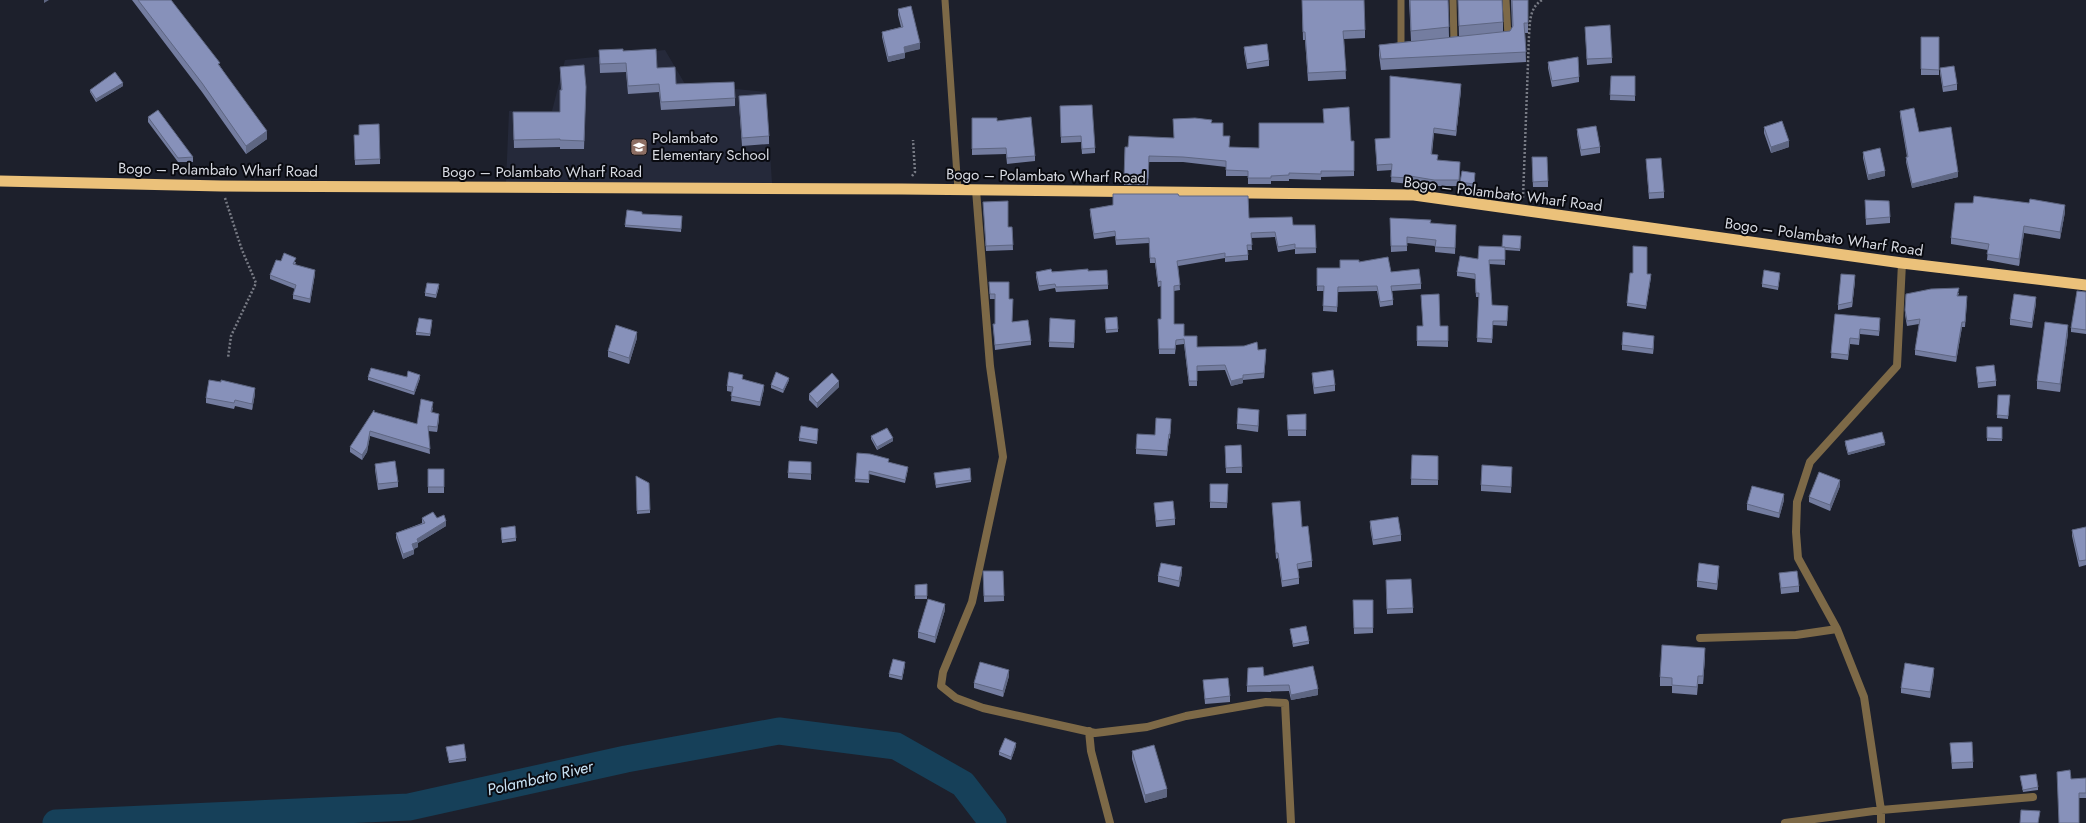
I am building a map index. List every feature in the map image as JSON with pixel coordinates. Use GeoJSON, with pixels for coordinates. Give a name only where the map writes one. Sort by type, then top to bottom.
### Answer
{"type":"FeatureCollection","features":[{"type":"Feature","properties":{"kind":"highway","name":"Bogo – Polambato Wharf Road"},"geometry":{"type":"LineString","coordinates":[[0,181],[221,186],[902,189],[1414,195],[1902,263],[2086,285]]}},
{"type":"Feature","properties":{"kind":"street"},"geometry":{"type":"LineString","coordinates":[[976,190],[990,366],[1003,457],[972,602],[943,672],[941,686],[956,698],[982,708],[1095,733],[1147,727],[1186,716],[1266,702],[1285,703],[1291,823]]}},
{"type":"Feature","properties":{"kind":"street"},"geometry":{"type":"LineString","coordinates":[[1881,823],[1881,810],[1864,697],[1837,629],[1798,558],[1796,532],[1797,502],[1810,462],[1897,366],[1902,263]]}},
{"type":"Feature","properties":{"kind":"street"},"geometry":{"type":"LineString","coordinates":[[1700,638],[1796,635],[1837,629]]}},
{"type":"Feature","properties":{"kind":"street"},"geometry":{"type":"LineString","coordinates":[[1089,731],[1091,751],[1110,823]]}},
{"type":"Feature","properties":{"kind":"street"},"geometry":{"type":"LineString","coordinates":[[1785,823],[1881,810],[2033,797]]}},
{"type":"Feature","properties":{"kind":"lane"},"geometry":{"type":"LineString","coordinates":[[945,0],[958,190]]}},
{"type":"Feature","properties":{"kind":"lane"},"geometry":{"type":"LineString","coordinates":[[1401,0],[1401,47],[1416,46]]}},
{"type":"Feature","properties":{"kind":"lane"},"geometry":{"type":"LineString","coordinates":[[1453,0],[1450,43],[1461,42]]}},
{"type":"Feature","properties":{"kind":"lane"},"geometry":{"type":"LineString","coordinates":[[1500,38],[1508,37],[1506,0]]}},
{"type":"Feature","properties":{"kind":"path"},"geometry":{"type":"LineString","coordinates":[[1522,210],[1529,36],[1532,12],[1542,0]]}},
{"type":"Feature","properties":{"kind":"path"},"geometry":{"type":"LineString","coordinates":[[902,189],[915,172],[913,140]]}},
{"type":"Feature","properties":{"kind":"path"},"geometry":{"type":"LineString","coordinates":[[221,186],[242,250],[256,283],[231,336],[228,358]]}},
{"type":"Feature","properties":{"kind":"shaded area","name":"Polambato Elementary School"},"geometry":{"type":"Polygon","coordinates":[[[665,50],[685,84],[766,92],[772,183],[506,183],[509,111],[552,111],[565,60],[665,50]]]}},
{"type":"Feature","properties":{"kind":"building"},"geometry":{"type":"Polygon","coordinates":[[[138,0],[171,0],[220,63],[218,64],[267,131],[246,146],[202,83],[138,0]]]}},
{"type":"Feature","properties":{"kind":"building"},"geometry":{"type":"Polygon","coordinates":[[[1302,0],[1364,0],[1365,30],[1343,31],[1346,71],[1308,73],[1305,32],[1303,32],[1302,0]]]}},
{"type":"Feature","properties":{"kind":"building"},"geometry":{"type":"Polygon","coordinates":[[[1410,0],[1448,0],[1449,27],[1411,31],[1410,0]]]}},
{"type":"Feature","properties":{"kind":"building"},"geometry":{"type":"Polygon","coordinates":[[[1458,0],[1502,0],[1503,22],[1459,26],[1458,0]]]}},
{"type":"Feature","properties":{"kind":"building"},"geometry":{"type":"Polygon","coordinates":[[[1512,0],[1528,0],[1528,23],[1524,23],[1526,52],[1381,59],[1379,45],[1510,31],[1513,26],[1512,0]]]}},
{"type":"Feature","properties":{"kind":"building"},"geometry":{"type":"Polygon","coordinates":[[[911,6],[920,43],[904,47],[905,53],[888,57],[882,32],[903,27],[898,9],[911,6]]]}},
{"type":"Feature","properties":{"kind":"building"},"geometry":{"type":"Polygon","coordinates":[[[1610,25],[1612,58],[1587,59],[1585,27],[1610,25]]]}},
{"type":"Feature","properties":{"kind":"building"},"geometry":{"type":"Polygon","coordinates":[[[1921,37],[1939,37],[1939,70],[1921,69],[1921,37]]]}},
{"type":"Feature","properties":{"kind":"building"},"geometry":{"type":"Polygon","coordinates":[[[1267,44],[1269,60],[1247,64],[1244,47],[1267,44]]]}},
{"type":"Feature","properties":{"kind":"building"},"geometry":{"type":"Polygon","coordinates":[[[623,49],[623,51],[656,49],[657,68],[675,67],[676,84],[734,82],[735,98],[661,102],[659,84],[628,86],[626,63],[600,64],[599,50],[623,49]]]}},
{"type":"Feature","properties":{"kind":"building"},"geometry":{"type":"Polygon","coordinates":[[[1578,57],[1579,77],[1552,81],[1548,62],[1578,57]]]}},
{"type":"Feature","properties":{"kind":"building"},"geometry":{"type":"Polygon","coordinates":[[[584,65],[586,87],[584,141],[560,139],[514,140],[513,112],[560,112],[560,90],[562,90],[560,67],[584,65]]]}},
{"type":"Feature","properties":{"kind":"building"},"geometry":{"type":"Polygon","coordinates":[[[1954,66],[1957,84],[1943,87],[1940,68],[1954,66]]]}},
{"type":"Feature","properties":{"kind":"building"},"geometry":{"type":"Polygon","coordinates":[[[115,72],[123,83],[96,99],[90,90],[115,72]]]}},
{"type":"Feature","properties":{"kind":"building"},"geometry":{"type":"Polygon","coordinates":[[[1390,76],[1461,84],[1456,131],[1434,128],[1431,154],[1438,155],[1437,160],[1460,162],[1459,180],[1434,180],[1410,176],[1410,178],[1391,177],[1392,164],[1377,165],[1375,139],[1390,138],[1390,76]]]}},
{"type":"Feature","properties":{"kind":"building"},"geometry":{"type":"Polygon","coordinates":[[[1611,76],[1635,76],[1635,96],[1610,95],[1611,76]]]}},
{"type":"Feature","properties":{"kind":"building"},"geometry":{"type":"Polygon","coordinates":[[[766,94],[769,136],[742,138],[739,96],[766,94]]]}},
{"type":"Feature","properties":{"kind":"building"},"geometry":{"type":"Polygon","coordinates":[[[1092,105],[1095,148],[1082,149],[1081,136],[1061,137],[1060,106],[1092,105]]]}},
{"type":"Feature","properties":{"kind":"building"},"geometry":{"type":"Polygon","coordinates":[[[1349,107],[1351,141],[1354,141],[1354,171],[1321,171],[1321,174],[1289,173],[1289,175],[1271,176],[1271,178],[1248,178],[1248,171],[1226,170],[1226,161],[1183,157],[1149,156],[1148,179],[1124,179],[1125,147],[1128,147],[1129,136],[1174,138],[1173,119],[1195,118],[1212,120],[1211,123],[1223,123],[1223,136],[1230,136],[1229,147],[1259,148],[1259,123],[1324,123],[1323,109],[1349,107]]]}},
{"type":"Feature","properties":{"kind":"building"},"geometry":{"type":"Polygon","coordinates":[[[1914,108],[1919,132],[1951,127],[1958,172],[1912,184],[1906,157],[1908,157],[1900,111],[1914,108]]]}},
{"type":"Feature","properties":{"kind":"building"},"geometry":{"type":"Polygon","coordinates":[[[158,110],[193,157],[178,158],[148,117],[158,110]]]}},
{"type":"Feature","properties":{"kind":"building"},"geometry":{"type":"Polygon","coordinates":[[[1031,117],[1035,156],[1007,158],[1006,148],[972,149],[972,118],[997,118],[997,121],[1031,117]]]}},
{"type":"Feature","properties":{"kind":"building"},"geometry":{"type":"Polygon","coordinates":[[[1782,121],[1789,141],[1771,147],[1764,127],[1782,121]]]}},
{"type":"Feature","properties":{"kind":"building"},"geometry":{"type":"Polygon","coordinates":[[[379,124],[380,159],[355,160],[354,135],[359,135],[359,125],[379,124]]]}},
{"type":"Feature","properties":{"kind":"building"},"geometry":{"type":"Polygon","coordinates":[[[1596,126],[1600,147],[1581,150],[1577,129],[1596,126]]]}},
{"type":"Feature","properties":{"kind":"building"},"geometry":{"type":"Polygon","coordinates":[[[1880,148],[1885,171],[1868,175],[1863,152],[1880,148]]]}},
{"type":"Feature","properties":{"kind":"building"},"geometry":{"type":"Polygon","coordinates":[[[1532,157],[1547,157],[1548,181],[1533,182],[1532,157]]]}},
{"type":"Feature","properties":{"kind":"building"},"geometry":{"type":"Polygon","coordinates":[[[1661,158],[1664,192],[1649,193],[1646,159],[1661,158]]]}},
{"type":"Feature","properties":{"kind":"building"},"geometry":{"type":"Polygon","coordinates":[[[1462,171],[1475,173],[1474,184],[1460,182],[1462,171]]]}},
{"type":"Feature","properties":{"kind":"building"},"geometry":{"type":"Polygon","coordinates":[[[1113,194],[1248,196],[1249,218],[1292,217],[1293,225],[1315,225],[1316,248],[1295,248],[1295,244],[1278,247],[1275,232],[1251,233],[1252,245],[1247,245],[1248,255],[1225,257],[1225,253],[1177,261],[1180,285],[1174,286],[1174,324],[1184,324],[1184,336],[1197,336],[1197,347],[1244,346],[1257,342],[1258,350],[1266,349],[1264,373],[1243,375],[1243,378],[1231,381],[1225,365],[1197,366],[1197,381],[1189,381],[1184,339],[1176,340],[1175,349],[1159,349],[1158,319],[1161,319],[1161,281],[1158,282],[1155,258],[1150,258],[1149,238],[1116,240],[1115,231],[1094,234],[1090,209],[1113,205],[1113,194]]]}},
{"type":"Feature","properties":{"kind":"building"},"geometry":{"type":"Polygon","coordinates":[[[1974,196],[2029,203],[2030,199],[2065,205],[2060,232],[2024,226],[2019,259],[1987,254],[1989,244],[1951,238],[1955,203],[1973,203],[1974,196]]]}},
{"type":"Feature","properties":{"kind":"building"},"geometry":{"type":"Polygon","coordinates":[[[1865,200],[1889,201],[1890,217],[1866,219],[1865,200]]]}},
{"type":"Feature","properties":{"kind":"building"},"geometry":{"type":"Polygon","coordinates":[[[1008,201],[1008,227],[1012,227],[1013,245],[986,246],[983,202],[1008,201]]]}},
{"type":"Feature","properties":{"kind":"building"},"geometry":{"type":"Polygon","coordinates":[[[627,210],[642,212],[642,214],[682,216],[681,229],[625,225],[627,210]]]}},
{"type":"Feature","properties":{"kind":"building"},"geometry":{"type":"Polygon","coordinates":[[[1390,218],[1431,220],[1430,223],[1456,225],[1455,248],[1435,247],[1436,240],[1407,237],[1407,246],[1391,246],[1390,218]]]}},
{"type":"Feature","properties":{"kind":"building"},"geometry":{"type":"Polygon","coordinates":[[[1503,235],[1521,236],[1520,249],[1502,247],[1503,235]]]}},
{"type":"Feature","properties":{"kind":"building"},"geometry":{"type":"Polygon","coordinates":[[[1479,246],[1505,247],[1505,260],[1489,260],[1492,305],[1508,306],[1507,321],[1493,321],[1492,339],[1477,338],[1479,293],[1476,293],[1475,274],[1457,272],[1460,256],[1478,259],[1479,246]]]}},
{"type":"Feature","properties":{"kind":"building"},"geometry":{"type":"Polygon","coordinates":[[[1633,246],[1647,247],[1647,274],[1651,274],[1646,306],[1627,303],[1630,273],[1633,273],[1633,246]]]}},
{"type":"Feature","properties":{"kind":"building"},"geometry":{"type":"Polygon","coordinates":[[[284,253],[296,258],[293,264],[315,270],[310,299],[293,295],[296,285],[270,275],[276,260],[281,261],[284,253]]]}},
{"type":"Feature","properties":{"kind":"building"},"geometry":{"type":"Polygon","coordinates":[[[1388,257],[1391,272],[1419,269],[1421,284],[1391,286],[1393,300],[1380,302],[1377,286],[1338,287],[1337,307],[1323,306],[1324,286],[1317,286],[1317,268],[1340,268],[1340,260],[1359,260],[1359,262],[1388,257]]]}},
{"type":"Feature","properties":{"kind":"building"},"geometry":{"type":"Polygon","coordinates":[[[1051,269],[1052,272],[1088,269],[1088,271],[1107,270],[1108,285],[1056,287],[1055,284],[1039,286],[1036,272],[1051,269]]]}},
{"type":"Feature","properties":{"kind":"building"},"geometry":{"type":"Polygon","coordinates":[[[1764,270],[1780,273],[1778,287],[1762,284],[1764,270]]]}},
{"type":"Feature","properties":{"kind":"building"},"geometry":{"type":"Polygon","coordinates":[[[1841,274],[1855,275],[1852,302],[1838,305],[1841,274]]]}},
{"type":"Feature","properties":{"kind":"building"},"geometry":{"type":"Polygon","coordinates":[[[989,282],[1009,282],[1009,299],[1013,299],[1012,322],[1028,320],[1031,341],[995,345],[993,324],[995,324],[995,294],[990,294],[989,282]]]}},
{"type":"Feature","properties":{"kind":"building"},"geometry":{"type":"Polygon","coordinates":[[[427,283],[439,284],[436,295],[425,293],[427,283]]]}},
{"type":"Feature","properties":{"kind":"building"},"geometry":{"type":"Polygon","coordinates":[[[1959,288],[1957,296],[1967,296],[1965,322],[1962,322],[1956,357],[1915,350],[1920,319],[1907,321],[1905,310],[1906,294],[1931,289],[1959,288]]]}},
{"type":"Feature","properties":{"kind":"building"},"geometry":{"type":"Polygon","coordinates":[[[2077,291],[2086,292],[2086,330],[2071,328],[2077,291]]]}},
{"type":"Feature","properties":{"kind":"building"},"geometry":{"type":"Polygon","coordinates":[[[1439,294],[1440,326],[1448,326],[1448,341],[1417,341],[1417,326],[1423,326],[1421,295],[1439,294]]]}},
{"type":"Feature","properties":{"kind":"building"},"geometry":{"type":"Polygon","coordinates":[[[2014,294],[2036,297],[2032,323],[2010,319],[2014,294]]]}},
{"type":"Feature","properties":{"kind":"building"},"geometry":{"type":"Polygon","coordinates":[[[1835,314],[1880,318],[1879,331],[1860,329],[1859,339],[1850,338],[1848,355],[1831,353],[1835,314]]]}},
{"type":"Feature","properties":{"kind":"building"},"geometry":{"type":"Polygon","coordinates":[[[1117,317],[1118,329],[1106,330],[1105,318],[1117,317]]]}},
{"type":"Feature","properties":{"kind":"building"},"geometry":{"type":"Polygon","coordinates":[[[419,318],[432,320],[430,334],[416,332],[419,318]]]}},
{"type":"Feature","properties":{"kind":"building"},"geometry":{"type":"Polygon","coordinates":[[[1050,318],[1075,320],[1074,343],[1049,342],[1050,318]]]}},
{"type":"Feature","properties":{"kind":"building"},"geometry":{"type":"Polygon","coordinates":[[[2045,322],[2068,325],[2060,384],[2037,381],[2045,322]]]}},
{"type":"Feature","properties":{"kind":"building"},"geometry":{"type":"Polygon","coordinates":[[[616,325],[637,332],[629,358],[608,351],[616,325]]]}},
{"type":"Feature","properties":{"kind":"building"},"geometry":{"type":"Polygon","coordinates":[[[1623,332],[1654,336],[1653,349],[1622,345],[1623,332]]]}},
{"type":"Feature","properties":{"kind":"building"},"geometry":{"type":"Polygon","coordinates":[[[1994,365],[1996,381],[1978,383],[1976,367],[1994,365]]]}},
{"type":"Feature","properties":{"kind":"building"},"geometry":{"type":"Polygon","coordinates":[[[371,368],[407,377],[408,371],[420,375],[414,392],[368,377],[371,368]]]}},
{"type":"Feature","properties":{"kind":"building"},"geometry":{"type":"Polygon","coordinates":[[[1333,370],[1335,385],[1314,388],[1312,373],[1333,370]]]}},
{"type":"Feature","properties":{"kind":"building"},"geometry":{"type":"Polygon","coordinates":[[[729,372],[743,375],[742,379],[764,385],[760,402],[731,396],[733,387],[727,386],[729,372]]]}},
{"type":"Feature","properties":{"kind":"building"},"geometry":{"type":"Polygon","coordinates":[[[776,372],[789,378],[783,390],[771,385],[776,372]]]}},
{"type":"Feature","properties":{"kind":"building"},"geometry":{"type":"Polygon","coordinates":[[[832,373],[839,381],[817,403],[809,394],[832,373]]]}},
{"type":"Feature","properties":{"kind":"building"},"geometry":{"type":"Polygon","coordinates":[[[209,380],[221,382],[221,380],[255,388],[252,404],[235,400],[234,403],[206,398],[209,380]]]}},
{"type":"Feature","properties":{"kind":"building"},"geometry":{"type":"Polygon","coordinates":[[[1998,395],[2010,395],[2008,416],[1997,415],[1998,395]]]}},
{"type":"Feature","properties":{"kind":"building"},"geometry":{"type":"Polygon","coordinates":[[[421,399],[433,402],[431,412],[439,414],[437,427],[428,426],[430,449],[370,431],[367,447],[362,455],[350,447],[374,410],[374,412],[417,424],[421,399]]]}},
{"type":"Feature","properties":{"kind":"building"},"geometry":{"type":"Polygon","coordinates":[[[1238,408],[1259,410],[1258,426],[1237,424],[1238,408]]]}},
{"type":"Feature","properties":{"kind":"building"},"geometry":{"type":"Polygon","coordinates":[[[1306,414],[1306,430],[1288,430],[1287,415],[1306,414]]]}},
{"type":"Feature","properties":{"kind":"building"},"geometry":{"type":"Polygon","coordinates":[[[1156,418],[1171,419],[1167,451],[1136,449],[1137,434],[1155,435],[1156,418]]]}},
{"type":"Feature","properties":{"kind":"building"},"geometry":{"type":"Polygon","coordinates":[[[801,426],[818,429],[817,441],[799,438],[801,426]]]}},
{"type":"Feature","properties":{"kind":"building"},"geometry":{"type":"Polygon","coordinates":[[[1987,427],[2002,427],[2002,439],[1987,438],[1987,427]]]}},
{"type":"Feature","properties":{"kind":"building"},"geometry":{"type":"Polygon","coordinates":[[[887,428],[893,438],[877,447],[871,436],[887,428]]]}},
{"type":"Feature","properties":{"kind":"building"},"geometry":{"type":"Polygon","coordinates":[[[1882,432],[1885,443],[1848,453],[1845,441],[1882,432]]]}},
{"type":"Feature","properties":{"kind":"building"},"geometry":{"type":"Polygon","coordinates":[[[1241,445],[1242,467],[1226,468],[1225,446],[1241,445]]]}},
{"type":"Feature","properties":{"kind":"building"},"geometry":{"type":"Polygon","coordinates":[[[857,453],[870,454],[889,459],[888,462],[908,467],[905,480],[869,471],[869,480],[855,479],[857,453]]]}},
{"type":"Feature","properties":{"kind":"building"},"geometry":{"type":"Polygon","coordinates":[[[1412,455],[1438,456],[1438,480],[1411,479],[1412,455]]]}},
{"type":"Feature","properties":{"kind":"building"},"geometry":{"type":"Polygon","coordinates":[[[395,461],[398,482],[378,484],[375,464],[395,461]]]}},
{"type":"Feature","properties":{"kind":"building"},"geometry":{"type":"Polygon","coordinates":[[[789,461],[811,462],[811,474],[788,473],[789,461]]]}},
{"type":"Feature","properties":{"kind":"building"},"geometry":{"type":"Polygon","coordinates":[[[1482,465],[1512,467],[1511,487],[1481,485],[1482,465]]]}},
{"type":"Feature","properties":{"kind":"building"},"geometry":{"type":"Polygon","coordinates":[[[970,468],[971,480],[936,485],[934,473],[970,468]]]}},
{"type":"Feature","properties":{"kind":"building"},"geometry":{"type":"Polygon","coordinates":[[[428,469],[444,469],[444,487],[428,487],[428,469]]]}},
{"type":"Feature","properties":{"kind":"building"},"geometry":{"type":"Polygon","coordinates":[[[1819,472],[1840,480],[1830,505],[1809,497],[1819,472]]]}},
{"type":"Feature","properties":{"kind":"building"},"geometry":{"type":"Polygon","coordinates":[[[636,476],[649,483],[650,510],[637,511],[636,476]]]}},
{"type":"Feature","properties":{"kind":"building"},"geometry":{"type":"Polygon","coordinates":[[[1210,484],[1228,484],[1227,503],[1210,502],[1210,484]]]}},
{"type":"Feature","properties":{"kind":"building"},"geometry":{"type":"Polygon","coordinates":[[[1752,486],[1784,494],[1779,513],[1747,504],[1752,486]]]}},
{"type":"Feature","properties":{"kind":"building"},"geometry":{"type":"Polygon","coordinates":[[[1173,501],[1175,519],[1156,521],[1154,503],[1173,501]]]}},
{"type":"Feature","properties":{"kind":"building"},"geometry":{"type":"Polygon","coordinates":[[[1300,501],[1302,527],[1308,526],[1312,561],[1297,564],[1299,578],[1282,581],[1278,553],[1276,553],[1272,503],[1300,501]]]}},
{"type":"Feature","properties":{"kind":"building"},"geometry":{"type":"Polygon","coordinates":[[[433,512],[437,518],[444,515],[446,521],[417,539],[418,542],[412,544],[414,550],[403,554],[396,533],[425,523],[422,518],[433,512]]]}},
{"type":"Feature","properties":{"kind":"building"},"geometry":{"type":"Polygon","coordinates":[[[1398,517],[1401,535],[1373,540],[1370,521],[1398,517]]]}},
{"type":"Feature","properties":{"kind":"building"},"geometry":{"type":"Polygon","coordinates":[[[515,526],[516,538],[502,540],[501,528],[515,526]]]}},
{"type":"Feature","properties":{"kind":"building"},"geometry":{"type":"Polygon","coordinates":[[[2086,527],[2086,560],[2079,561],[2072,530],[2086,527]]]}},
{"type":"Feature","properties":{"kind":"building"},"geometry":{"type":"Polygon","coordinates":[[[1161,563],[1182,567],[1179,581],[1158,576],[1161,563]]]}},
{"type":"Feature","properties":{"kind":"building"},"geometry":{"type":"Polygon","coordinates":[[[1699,563],[1719,566],[1717,584],[1697,581],[1699,563]]]}},
{"type":"Feature","properties":{"kind":"building"},"geometry":{"type":"Polygon","coordinates":[[[983,571],[1003,571],[1004,596],[984,596],[983,571]]]}},
{"type":"Feature","properties":{"kind":"building"},"geometry":{"type":"Polygon","coordinates":[[[1797,571],[1799,586],[1781,588],[1779,573],[1797,571]]]}},
{"type":"Feature","properties":{"kind":"building"},"geometry":{"type":"Polygon","coordinates":[[[1411,579],[1413,608],[1387,609],[1386,580],[1411,579]]]}},
{"type":"Feature","properties":{"kind":"building"},"geometry":{"type":"Polygon","coordinates":[[[927,584],[927,596],[915,596],[915,585],[927,584]]]}},
{"type":"Feature","properties":{"kind":"building"},"geometry":{"type":"Polygon","coordinates":[[[928,599],[945,604],[935,637],[918,632],[928,599]]]}},
{"type":"Feature","properties":{"kind":"building"},"geometry":{"type":"Polygon","coordinates":[[[1353,600],[1373,600],[1373,628],[1354,628],[1353,600]]]}},
{"type":"Feature","properties":{"kind":"building"},"geometry":{"type":"Polygon","coordinates":[[[1306,626],[1309,641],[1293,644],[1290,629],[1306,626]]]}},
{"type":"Feature","properties":{"kind":"building"},"geometry":{"type":"Polygon","coordinates":[[[1662,645],[1705,648],[1703,676],[1698,676],[1697,687],[1672,685],[1672,678],[1660,677],[1662,645]]]}},
{"type":"Feature","properties":{"kind":"building"},"geometry":{"type":"Polygon","coordinates":[[[893,659],[905,662],[902,677],[889,674],[893,659]]]}},
{"type":"Feature","properties":{"kind":"building"},"geometry":{"type":"Polygon","coordinates":[[[980,662],[1009,670],[1003,691],[974,683],[980,662]]]}},
{"type":"Feature","properties":{"kind":"building"},"geometry":{"type":"Polygon","coordinates":[[[1905,663],[1934,668],[1930,692],[1901,688],[1905,663]]]}},
{"type":"Feature","properties":{"kind":"building"},"geometry":{"type":"Polygon","coordinates":[[[1313,666],[1318,689],[1291,695],[1289,685],[1247,686],[1248,668],[1263,667],[1264,676],[1313,666]]]}},
{"type":"Feature","properties":{"kind":"building"},"geometry":{"type":"Polygon","coordinates":[[[1228,678],[1230,696],[1205,699],[1203,680],[1228,678]]]}},
{"type":"Feature","properties":{"kind":"building"},"geometry":{"type":"Polygon","coordinates":[[[1005,738],[1016,743],[1011,757],[999,752],[1005,738]]]}},
{"type":"Feature","properties":{"kind":"building"},"geometry":{"type":"Polygon","coordinates":[[[1972,742],[1973,762],[1952,763],[1950,743],[1972,742]]]}},
{"type":"Feature","properties":{"kind":"building"},"geometry":{"type":"Polygon","coordinates":[[[464,744],[466,758],[449,761],[446,747],[464,744]]]}},
{"type":"Feature","properties":{"kind":"building"},"geometry":{"type":"Polygon","coordinates":[[[1154,745],[1167,789],[1145,795],[1132,751],[1154,745]]]}},
{"type":"Feature","properties":{"kind":"building"},"geometry":{"type":"Polygon","coordinates":[[[2070,770],[2071,779],[2086,778],[2086,793],[2079,793],[2079,823],[2059,823],[2057,772],[2070,770]]]}},
{"type":"Feature","properties":{"kind":"building"},"geometry":{"type":"Polygon","coordinates":[[[2036,774],[2038,787],[2023,790],[2020,776],[2036,774]]]}},
{"type":"Feature","properties":{"kind":"building"},"geometry":{"type":"Polygon","coordinates":[[[2021,810],[2040,811],[2038,823],[2020,823],[2021,810]]]}},
{"type":"Feature","properties":{"kind":"waterway","name":"Polambato River"},"geometry":{"type":"LineString","coordinates":[[56,823],[409,807],[626,759],[779,731],[896,746],[963,784],[993,823]]}},
{"type":"Feature","properties":{"kind":"place","name":"Polambato Elementary School"},"geometry":{"type":"Point","coordinates":[639,147]}}]}
